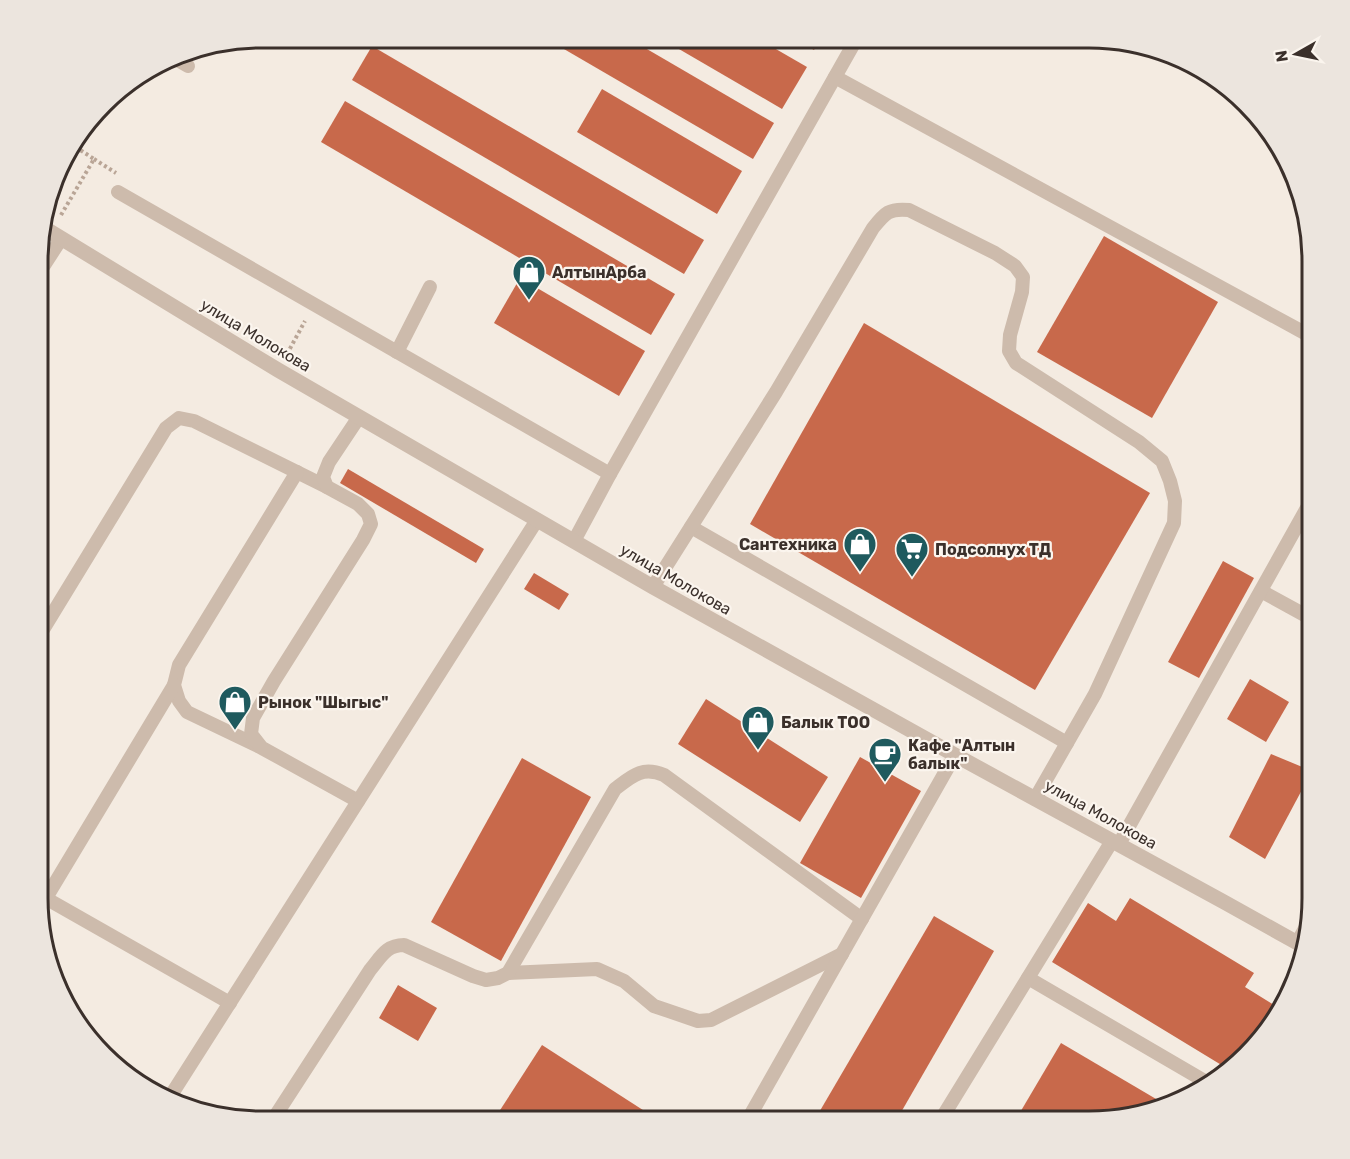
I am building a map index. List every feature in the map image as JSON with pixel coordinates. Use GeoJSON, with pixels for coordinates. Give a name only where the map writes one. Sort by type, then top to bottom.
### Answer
{"type":"FeatureCollection","features":[{"type":"Feature","properties":{"kind":"street","name":"улица Молокова"},"geometry":{"type":"LineString","coordinates":[[51,233],[278,370],[653,587],[1297,943]]}},
{"type":"Feature","properties":{"kind":"lane"},"geometry":{"type":"LineString","coordinates":[[574,541],[852,48]]}},
{"type":"Feature","properties":{"kind":"lane"},"geometry":{"type":"LineString","coordinates":[[182,63],[188,66]]}},
{"type":"Feature","properties":{"kind":"lane"},"geometry":{"type":"LineString","coordinates":[[836,77],[1302,332]]}},
{"type":"Feature","properties":{"kind":"lane"},"geometry":{"type":"LineString","coordinates":[[118,192],[610,474]]}},
{"type":"Feature","properties":{"kind":"lane"},"geometry":{"type":"LineString","coordinates":[[653,587],[776,392],[873,228],[883,215],[896,209],[909,210],[995,253],[1015,266],[1023,277],[1022,292],[1010,335],[1009,351],[1016,363],[1139,442],[1162,461],[1175,501],[1174,523],[1095,694],[1035,799]]}},
{"type":"Feature","properties":{"kind":"lane"},"geometry":{"type":"LineString","coordinates":[[397,352],[430,288]]}},
{"type":"Feature","properties":{"kind":"lane"},"geometry":{"type":"LineString","coordinates":[[327,487],[323,477],[329,462],[359,417]]}},
{"type":"Feature","properties":{"kind":"lane"},"geometry":{"type":"LineString","coordinates":[[48,621],[166,428],[179,418],[194,421],[358,504],[368,514],[371,524],[253,718],[251,734],[262,748]]}},
{"type":"Feature","properties":{"kind":"lane"},"geometry":{"type":"LineString","coordinates":[[48,886],[174,685],[179,665],[297,472]]}},
{"type":"Feature","properties":{"kind":"lane"},"geometry":{"type":"LineString","coordinates":[[946,1111],[1115,842],[1302,518]]}},
{"type":"Feature","properties":{"kind":"lane"},"geometry":{"type":"LineString","coordinates":[[173,1092],[537,520]]}},
{"type":"Feature","properties":{"kind":"lane"},"geometry":{"type":"LineString","coordinates":[[691,527],[1067,743]]}},
{"type":"Feature","properties":{"kind":"lane"},"geometry":{"type":"LineString","coordinates":[[1261,591],[1302,614]]}},
{"type":"Feature","properties":{"kind":"lane"},"geometry":{"type":"LineString","coordinates":[[174,685],[178,701],[187,712],[262,748],[358,801]]}},
{"type":"Feature","properties":{"kind":"lane"},"geometry":{"type":"LineString","coordinates":[[753,1111],[955,755]]}},
{"type":"Feature","properties":{"kind":"lane"},"geometry":{"type":"LineString","coordinates":[[508,974],[615,789],[631,777],[643,772],[654,771],[664,775],[862,919]]}},
{"type":"Feature","properties":{"kind":"lane"},"geometry":{"type":"LineString","coordinates":[[48,899],[230,1003]]}},
{"type":"Feature","properties":{"kind":"lane"},"geometry":{"type":"LineString","coordinates":[[279,1111],[370,970],[386,950],[395,945],[404,945],[486,980],[508,974],[597,969],[624,981],[654,1006],[698,1021],[711,1020],[842,954]]}},
{"type":"Feature","properties":{"kind":"lane"},"geometry":{"type":"LineString","coordinates":[[1028,978],[1202,1079]]}},
{"type":"Feature","properties":{"kind":"path"},"geometry":{"type":"LineString","coordinates":[[79,149],[117,174]]}},
{"type":"Feature","properties":{"kind":"path"},"geometry":{"type":"LineString","coordinates":[[51,233],[94,159]]}},
{"type":"Feature","properties":{"kind":"path"},"geometry":{"type":"LineString","coordinates":[[278,370],[314,305]]}},
{"type":"Feature","properties":{"kind":"building"},"geometry":{"type":"Polygon","coordinates":[[[371,48],[375,48],[704,240],[684,274],[352,80],[371,48]]]}},
{"type":"Feature","properties":{"kind":"building"},"geometry":{"type":"Polygon","coordinates":[[[562,48],[645,48],[774,123],[753,159],[562,48]]]}},
{"type":"Feature","properties":{"kind":"building"},"geometry":{"type":"Polygon","coordinates":[[[677,48],[774,48],[807,67],[782,109],[677,48]]]}},
{"type":"Feature","properties":{"kind":"building"},"geometry":{"type":"Polygon","coordinates":[[[602,89],[742,171],[717,214],[577,132],[602,89]]]}},
{"type":"Feature","properties":{"kind":"building"},"geometry":{"type":"Polygon","coordinates":[[[345,101],[675,294],[651,335],[321,142],[345,101]]]}},
{"type":"Feature","properties":{"kind":"building"},"geometry":{"type":"Polygon","coordinates":[[[1104,236],[1218,302],[1152,418],[1037,352],[1104,236]]]}},
{"type":"Feature","properties":{"kind":"building"},"geometry":{"type":"Polygon","coordinates":[[[520,278],[645,351],[619,396],[494,323],[520,278]]]}},
{"type":"Feature","properties":{"kind":"building"},"geometry":{"type":"Polygon","coordinates":[[[864,323],[1150,493],[1035,690],[750,524],[864,323]]]}},
{"type":"Feature","properties":{"kind":"building"},"geometry":{"type":"Polygon","coordinates":[[[348,469],[484,549],[476,563],[340,483],[348,469]]]}},
{"type":"Feature","properties":{"kind":"building"},"geometry":{"type":"Polygon","coordinates":[[[1223,561],[1254,578],[1199,678],[1168,662],[1223,561]]]}},
{"type":"Feature","properties":{"kind":"building"},"geometry":{"type":"Polygon","coordinates":[[[534,573],[569,594],[559,610],[524,589],[534,573]]]}},
{"type":"Feature","properties":{"kind":"building"},"geometry":{"type":"Polygon","coordinates":[[[1250,679],[1289,702],[1266,742],[1227,719],[1250,679]]]}},
{"type":"Feature","properties":{"kind":"building"},"geometry":{"type":"Polygon","coordinates":[[[706,699],[828,777],[800,822],[678,744],[706,699]]]}},
{"type":"Feature","properties":{"kind":"building"},"geometry":{"type":"Polygon","coordinates":[[[1271,754],[1302,767],[1302,790],[1265,859],[1229,837],[1271,754]]]}},
{"type":"Feature","properties":{"kind":"building"},"geometry":{"type":"Polygon","coordinates":[[[860,757],[921,791],[861,898],[800,863],[860,757]]]}},
{"type":"Feature","properties":{"kind":"building"},"geometry":{"type":"Polygon","coordinates":[[[522,758],[591,797],[501,961],[431,922],[522,758]]]}},
{"type":"Feature","properties":{"kind":"building"},"geometry":{"type":"Polygon","coordinates":[[[1130,898],[1254,973],[1245,987],[1274,1005],[1249,1039],[1221,1065],[1052,962],[1088,903],[1116,921],[1130,898]]]}},
{"type":"Feature","properties":{"kind":"building"},"geometry":{"type":"Polygon","coordinates":[[[934,916],[994,951],[902,1111],[820,1111],[934,916]]]}},
{"type":"Feature","properties":{"kind":"building"},"geometry":{"type":"Polygon","coordinates":[[[398,985],[437,1008],[418,1041],[379,1018],[398,985]]]}},
{"type":"Feature","properties":{"kind":"building"},"geometry":{"type":"Polygon","coordinates":[[[1061,1043],[1158,1100],[1103,1111],[1021,1111],[1061,1043]]]}},
{"type":"Feature","properties":{"kind":"building"},"geometry":{"type":"Polygon","coordinates":[[[542,1045],[644,1111],[499,1111],[542,1045]]]}},
{"type":"Feature","properties":{"kind":"place","name":"АлтынАрба"},"geometry":{"type":"Point","coordinates":[529,301]}},
{"type":"Feature","properties":{"kind":"place","name":"Сантехника"},"geometry":{"type":"Point","coordinates":[860,573]}},
{"type":"Feature","properties":{"kind":"place","name":"Подсолнух ТД"},"geometry":{"type":"Point","coordinates":[912,578]}},
{"type":"Feature","properties":{"kind":"place","name":"Рынок \"Шыгыс\""},"geometry":{"type":"Point","coordinates":[235,731]}},
{"type":"Feature","properties":{"kind":"place","name":"Балык ТОО"},"geometry":{"type":"Point","coordinates":[758,751]}},
{"type":"Feature","properties":{"kind":"place","name":"Кафе \"Алтын балык\""},"geometry":{"type":"Point","coordinates":[885,783]}}]}
